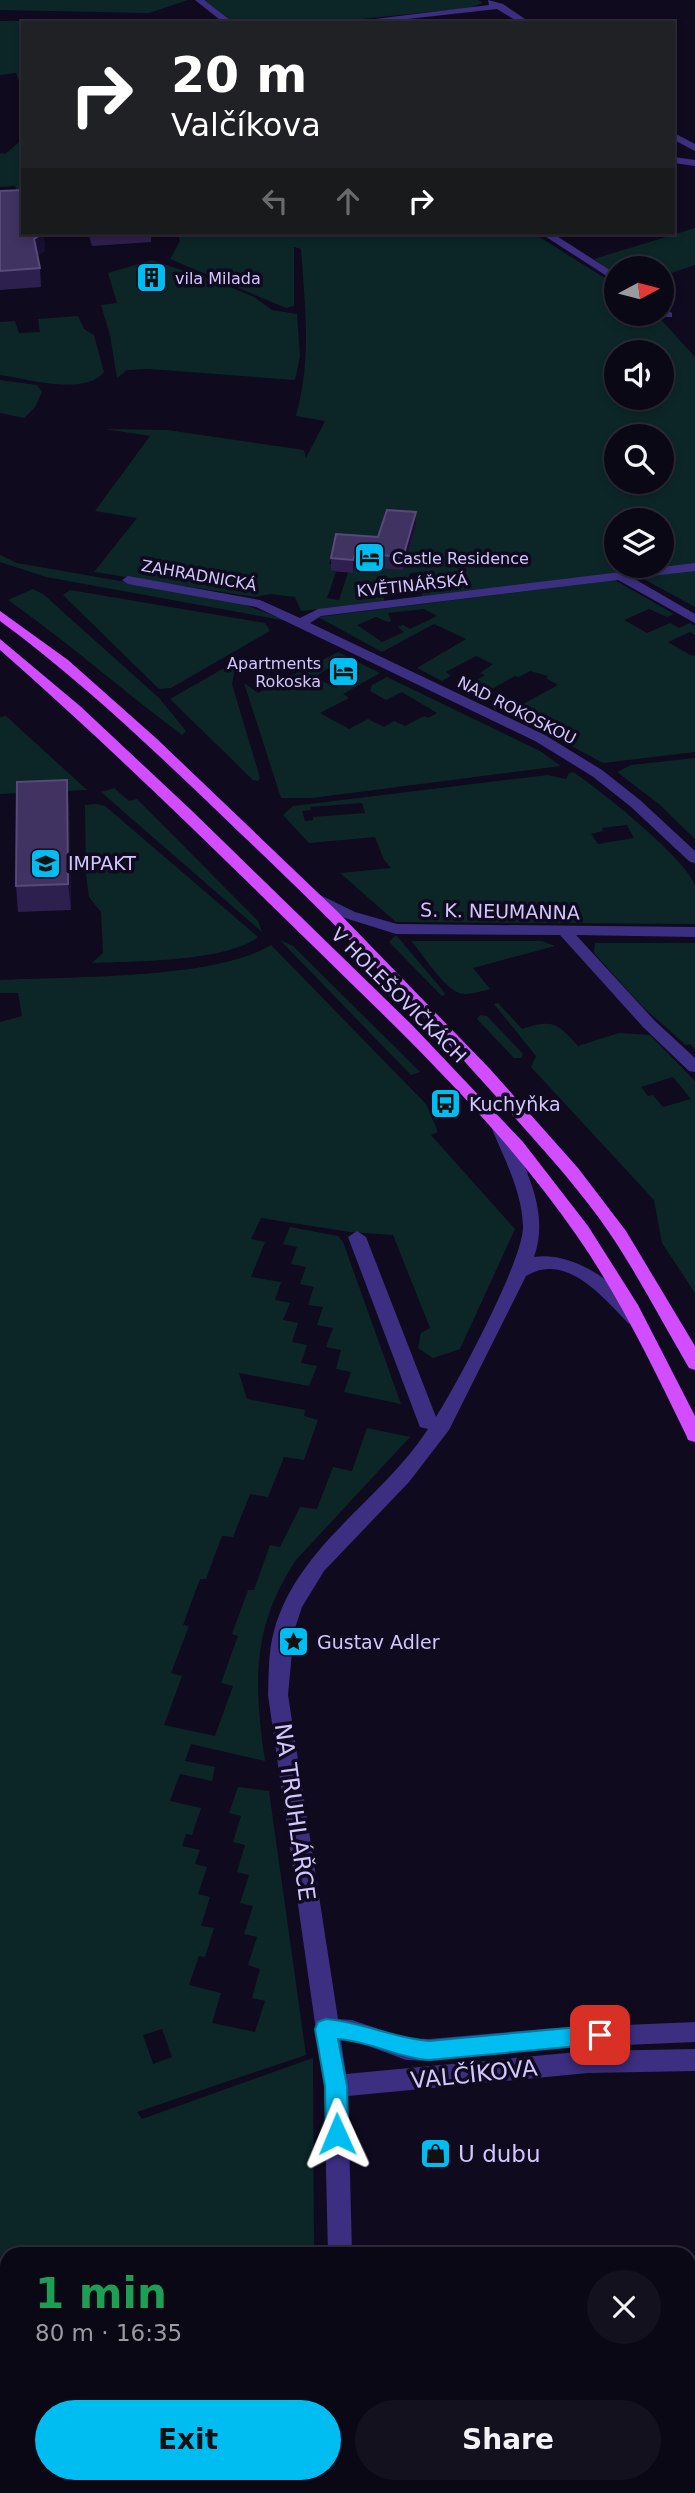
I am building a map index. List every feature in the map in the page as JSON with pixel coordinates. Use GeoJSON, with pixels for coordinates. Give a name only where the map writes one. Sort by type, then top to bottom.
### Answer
{"type":"FeatureCollection","features":[{"type":"Feature","properties":{"kind":"main road","name":"V HOLEŠOVIČKÁCH"},"geometry":{"type":"LineString","coordinates":[[0,615],[86,682],[312,895],[441,1027],[565,1162],[621,1236],[695,1363]]}},
{"type":"Feature","properties":{"kind":"main road","name":"V HOLEŠOVIČKÁCH"},"geometry":{"type":"LineString","coordinates":[[0,643],[69,703],[246,871],[407,1029],[500,1129],[581,1229],[642,1327],[695,1435]]}},
{"type":"Feature","properties":{"kind":"street"},"geometry":{"type":"LineString","coordinates":[[199,0],[227,21]]}},
{"type":"Feature","properties":{"kind":"street"},"geometry":{"type":"LineString","coordinates":[[488,0],[524,21]]}},
{"type":"Feature","properties":{"kind":"street"},"geometry":{"type":"LineString","coordinates":[[364,21],[500,6]]}},
{"type":"Feature","properties":{"kind":"street"},"geometry":{"type":"LineString","coordinates":[[675,137],[695,148]]}},
{"type":"Feature","properties":{"kind":"street"},"geometry":{"type":"LineString","coordinates":[[675,160],[695,163]]}},
{"type":"Feature","properties":{"kind":"street"},"geometry":{"type":"LineString","coordinates":[[548,235],[604,271]]}},
{"type":"Feature","properties":{"kind":"street","name":"KVĚTINÁŘSKÁ"},"geometry":{"type":"LineString","coordinates":[[674,570],[695,567]]}},
{"type":"Feature","properties":{"kind":"street","name":"KVĚTINÁŘSKÁ"},"geometry":{"type":"LineString","coordinates":[[302,622],[318,613],[614,578]]}},
{"type":"Feature","properties":{"kind":"street"},"geometry":{"type":"LineString","coordinates":[[624,578],[695,619]]}},
{"type":"Feature","properties":{"kind":"street","name":"ZAHRADNICKÁ"},"geometry":{"type":"LineString","coordinates":[[128,580],[260,604],[302,622]]}},
{"type":"Feature","properties":{"kind":"street","name":"NAD ROKOSKOU"},"geometry":{"type":"LineString","coordinates":[[302,622],[540,738],[597,773],[635,803],[695,859]]}},
{"type":"Feature","properties":{"kind":"street","name":"S. K. NEUMANNA"},"geometry":{"type":"LineString","coordinates":[[312,895],[350,915],[396,929],[695,932]]}},
{"type":"Feature","properties":{"kind":"street"},"geometry":{"type":"LineString","coordinates":[[564,931],[649,1024],[695,1067]]}},
{"type":"Feature","properties":{"kind":"street","name":"NA TRUHLÁŘCE"},"geometry":{"type":"LineString","coordinates":[[340,2247],[336,2086],[278,1695],[284,1631],[303,1586],[326,1552],[402,1478],[442,1425],[478,1359],[517,1273],[533,1232],[530,1207],[500,1129]]}},
{"type":"Feature","properties":{"kind":"street"},"geometry":{"type":"LineString","coordinates":[[357,1237],[427,1422],[442,1425]]}},
{"type":"Feature","properties":{"kind":"street"},"geometry":{"type":"LineString","coordinates":[[517,1273],[529,1265],[544,1262],[577,1269],[612,1295],[642,1327]]}},
{"type":"Feature","properties":{"kind":"street","name":"VALČÍKOVA"},"geometry":{"type":"LineString","coordinates":[[326,2029],[352,2030],[406,2049],[429,2050],[555,2038],[695,2032]]}},
{"type":"Feature","properties":{"kind":"street","name":"VALČÍKOVA"},"geometry":{"type":"LineString","coordinates":[[336,2086],[588,2062],[695,2060]]}},
{"type":"Feature","properties":{"kind":"green space"},"geometry":{"type":"Polygon","coordinates":[[[0,0],[188,0],[149,13],[0,10],[0,0]]]}},
{"type":"Feature","properties":{"kind":"green space"},"geometry":{"type":"Polygon","coordinates":[[[203,0],[478,0],[483,3],[469,8],[342,21],[232,21],[203,0]]]}},
{"type":"Feature","properties":{"kind":"green space"},"geometry":{"type":"Polygon","coordinates":[[[73,20],[21,21],[21,87],[16,73],[0,75],[0,21],[73,20]]]}},
{"type":"Feature","properties":{"kind":"green space"},"geometry":{"type":"Polygon","coordinates":[[[21,141],[21,193],[18,193],[15,186],[0,187],[0,153],[5,154],[21,141]]]}},
{"type":"Feature","properties":{"kind":"green space"},"geometry":{"type":"Polygon","coordinates":[[[695,228],[695,265],[674,272],[674,256],[604,256],[604,266],[594,259],[672,235],[695,228]]]}},
{"type":"Feature","properties":{"kind":"green space"},"geometry":{"type":"Polygon","coordinates":[[[178,235],[536,235],[604,277],[604,326],[667,326],[695,357],[695,564],[674,567],[674,508],[604,508],[604,577],[525,588],[301,611],[295,597],[270,594],[255,597],[94,572],[137,518],[95,511],[150,436],[105,429],[167,430],[304,450],[306,458],[325,421],[296,416],[306,353],[301,249],[294,247],[294,306],[286,308],[170,259],[180,241],[178,235]],[[334,550],[329,564],[333,564],[331,571],[336,572],[327,598],[339,600],[348,573],[353,573],[356,566],[378,552],[334,550]],[[423,572],[410,573],[408,580],[394,581],[384,590],[384,601],[422,596],[423,572]]]}},
{"type":"Feature","properties":{"kind":"green space"},"geometry":{"type":"Polygon","coordinates":[[[152,260],[223,284],[254,297],[272,310],[297,314],[300,356],[295,380],[148,369],[127,370],[117,378],[110,335],[101,305],[117,303],[108,273],[152,260]]]}},
{"type":"Feature","properties":{"kind":"green space"},"geometry":{"type":"Polygon","coordinates":[[[78,316],[84,329],[94,335],[104,372],[95,379],[70,385],[0,375],[0,322],[15,321],[19,333],[40,332],[38,319],[78,316]]]}},
{"type":"Feature","properties":{"kind":"green space"},"geometry":{"type":"Polygon","coordinates":[[[0,380],[37,385],[42,392],[35,407],[24,418],[0,413],[0,380]]]}},
{"type":"Feature","properties":{"kind":"green space"},"geometry":{"type":"Polygon","coordinates":[[[0,555],[17,563],[235,601],[287,621],[46,577],[0,562],[0,555]]]}},
{"type":"Feature","properties":{"kind":"green space"},"geometry":{"type":"Polygon","coordinates":[[[695,570],[695,607],[642,578],[674,578],[674,573],[695,570]]]}},
{"type":"Feature","properties":{"kind":"green space"},"geometry":{"type":"Polygon","coordinates":[[[615,580],[674,614],[667,617],[649,609],[624,620],[647,633],[670,623],[679,628],[690,623],[695,626],[695,635],[690,632],[668,642],[692,656],[695,655],[695,752],[603,763],[504,710],[512,710],[558,685],[546,678],[548,676],[530,671],[519,677],[515,676],[477,697],[461,689],[485,675],[480,673],[493,664],[476,656],[446,672],[451,676],[442,681],[417,668],[466,639],[434,624],[382,652],[318,617],[615,580]],[[424,609],[388,613],[391,621],[376,617],[357,625],[382,642],[404,632],[398,627],[403,625],[410,629],[437,616],[424,609]]]}},
{"type":"Feature","properties":{"kind":"green space"},"geometry":{"type":"Polygon","coordinates":[[[33,589],[43,594],[159,698],[186,731],[182,735],[8,600],[33,589]]]}},
{"type":"Feature","properties":{"kind":"green space"},"geometry":{"type":"Polygon","coordinates":[[[70,590],[265,623],[270,631],[171,688],[159,689],[63,595],[70,590]]]}},
{"type":"Feature","properties":{"kind":"green space"},"geometry":{"type":"Polygon","coordinates":[[[338,652],[380,673],[343,694],[349,698],[320,713],[349,729],[368,719],[384,727],[394,721],[405,726],[424,716],[428,718],[437,713],[402,692],[386,700],[370,691],[372,685],[387,677],[540,751],[561,766],[312,798],[281,798],[244,683],[258,693],[338,652]],[[337,663],[314,677],[336,688],[360,673],[337,663]]]}},
{"type":"Feature","properties":{"kind":"green space"},"geometry":{"type":"Polygon","coordinates":[[[233,663],[236,665],[232,684],[260,778],[258,781],[253,780],[170,699],[233,663]]]}},
{"type":"Feature","properties":{"kind":"green space"},"geometry":{"type":"Polygon","coordinates":[[[6,716],[87,790],[0,794],[0,717],[6,716]]]}},
{"type":"Feature","properties":{"kind":"green space"},"geometry":{"type":"Polygon","coordinates":[[[695,758],[695,839],[659,804],[617,772],[631,765],[695,758]]]}},
{"type":"Feature","properties":{"kind":"green space"},"geometry":{"type":"Polygon","coordinates":[[[573,772],[621,808],[677,860],[695,886],[695,924],[396,922],[340,873],[391,868],[384,860],[375,837],[309,843],[283,815],[293,806],[548,775],[566,779],[569,773],[573,772]],[[362,803],[310,807],[311,810],[302,811],[305,821],[313,820],[313,817],[365,813],[362,803]],[[627,825],[602,828],[603,831],[591,834],[598,844],[634,838],[627,825]]]}},
{"type":"Feature","properties":{"kind":"green space"},"geometry":{"type":"Polygon","coordinates":[[[114,788],[129,801],[137,799],[258,921],[262,932],[101,792],[114,788]]]}},
{"type":"Feature","properties":{"kind":"green space"},"geometry":{"type":"Polygon","coordinates":[[[85,805],[105,806],[258,937],[243,945],[202,956],[92,963],[103,953],[101,912],[89,897],[86,875],[85,805]]]}},
{"type":"Feature","properties":{"kind":"green space"},"geometry":{"type":"Polygon","coordinates":[[[396,935],[445,994],[442,996],[389,942],[396,935]]]}},
{"type":"Feature","properties":{"kind":"green space"},"geometry":{"type":"Polygon","coordinates":[[[280,940],[293,946],[420,1072],[411,1075],[280,940]]]}},
{"type":"Feature","properties":{"kind":"green space"},"geometry":{"type":"Polygon","coordinates":[[[411,941],[542,941],[555,946],[473,968],[490,989],[465,994],[457,992],[444,982],[411,941]]]}},
{"type":"Feature","properties":{"kind":"green space"},"geometry":{"type":"Polygon","coordinates":[[[595,943],[695,943],[695,1049],[690,1044],[686,1045],[643,1007],[594,953],[595,943]]]}},
{"type":"Feature","properties":{"kind":"green space"},"geometry":{"type":"Polygon","coordinates":[[[271,945],[426,1104],[438,1132],[431,1135],[515,1229],[460,1349],[433,1358],[418,1348],[421,1333],[430,1328],[393,1235],[350,1232],[261,1218],[251,1239],[265,1242],[251,1277],[281,1282],[275,1300],[290,1303],[283,1320],[298,1323],[292,1342],[307,1345],[301,1363],[317,1366],[309,1386],[239,1373],[247,1399],[305,1410],[304,1416],[318,1420],[304,1460],[284,1457],[268,1497],[250,1494],[233,1537],[222,1536],[206,1579],[200,1579],[183,1625],[189,1626],[171,1673],[182,1676],[164,1725],[215,1736],[233,1686],[221,1683],[238,1636],[232,1634],[248,1590],[254,1590],[270,1545],[280,1547],[300,1507],[317,1509],[333,1467],[352,1471],[367,1428],[410,1437],[296,1560],[281,1585],[271,1609],[259,1657],[259,1707],[265,1761],[191,1744],[185,1761],[215,1767],[212,1781],[180,1774],[170,1801],[201,1808],[192,1835],[186,1834],[182,1846],[200,1850],[195,1864],[207,1867],[198,1894],[210,1897],[201,1926],[214,1928],[205,1957],[199,1956],[189,1985],[221,1993],[212,2023],[255,2032],[265,2001],[252,1998],[260,1969],[248,1965],[257,1937],[244,1934],[253,1906],[240,1903],[249,1875],[237,1872],[245,1845],[233,1842],[241,1816],[229,1813],[238,1787],[269,1791],[306,2055],[137,2112],[142,2119],[313,2058],[314,2247],[0,2247],[0,1022],[22,1016],[18,993],[0,993],[0,980],[140,974],[214,965],[246,956],[271,945]],[[162,2029],[143,2035],[153,2064],[172,2057],[162,2029]]]}},
{"type":"Feature","properties":{"kind":"green space"},"geometry":{"type":"Polygon","coordinates":[[[498,1003],[522,1029],[541,1024],[554,1025],[578,1046],[619,1033],[650,1035],[695,1081],[695,1293],[662,1243],[654,1200],[531,1067],[536,1056],[494,1004],[498,1003]],[[673,1077],[641,1087],[648,1096],[653,1095],[663,1107],[691,1099],[673,1077]]]}},
{"type":"Feature","properties":{"kind":"green space"},"geometry":{"type":"Polygon","coordinates":[[[480,1015],[487,1016],[523,1054],[521,1058],[514,1058],[477,1019],[480,1015]]]}},
{"type":"Feature","properties":{"kind":"green space"},"geometry":{"type":"Polygon","coordinates":[[[290,1227],[338,1236],[343,1242],[401,1404],[344,1392],[351,1372],[336,1369],[341,1350],[326,1347],[333,1328],[317,1325],[323,1307],[308,1305],[314,1287],[300,1284],[306,1267],[291,1264],[297,1247],[283,1244],[290,1227]]]}},
{"type":"Feature","properties":{"kind":"building"},"geometry":{"type":"Polygon","coordinates":[[[21,190],[21,235],[40,235],[34,239],[40,268],[0,271],[0,191],[21,190]]]}},
{"type":"Feature","properties":{"kind":"building"},"geometry":{"type":"Polygon","coordinates":[[[387,510],[416,512],[403,557],[356,553],[353,560],[331,558],[336,534],[378,537],[387,510]]]}},
{"type":"Feature","properties":{"kind":"building","name":"IMPAKT"},"geometry":{"type":"Polygon","coordinates":[[[67,780],[68,884],[16,886],[17,782],[67,780]]]}},
{"type":"Feature","properties":{"kind":"place","name":"vila Milada"},"geometry":{"type":"Point","coordinates":[152,278]}},
{"type":"Feature","properties":{"kind":"place","name":"Castle Residence"},"geometry":{"type":"Point","coordinates":[369,558]}},
{"type":"Feature","properties":{"kind":"place","name":"Apartments Rokoska"},"geometry":{"type":"Point","coordinates":[344,672]}},
{"type":"Feature","properties":{"kind":"place","name":"IMPAKT"},"geometry":{"type":"Point","coordinates":[45,863]}},
{"type":"Feature","properties":{"kind":"place","name":"Kuchyňka"},"geometry":{"type":"Point","coordinates":[446,1104]}},
{"type":"Feature","properties":{"kind":"place","name":"Gustav Adler"},"geometry":{"type":"Point","coordinates":[294,1642]}},
{"type":"Feature","properties":{"kind":"place","name":"U dubu"},"geometry":{"type":"Point","coordinates":[435,2154]}},
{"type":"Feature","properties":{"kind":"route"},"geometry":{"type":"LineString","coordinates":[[337,2134],[336,2086],[326,2029],[352,2030],[406,2049],[429,2050],[600,2035]]}}]}
